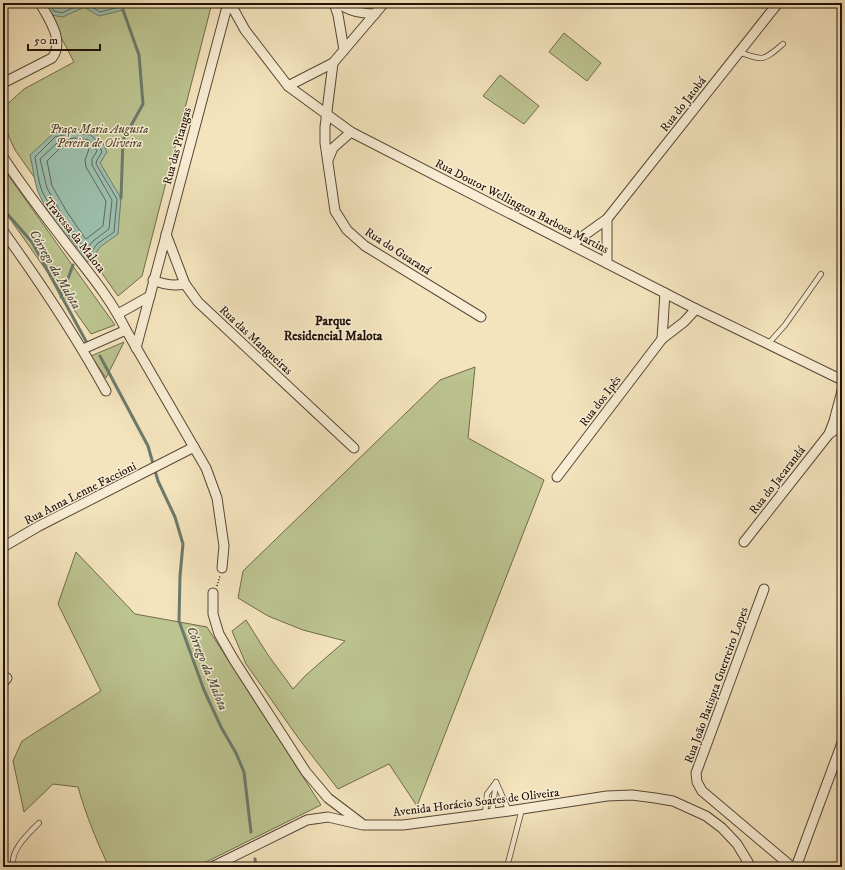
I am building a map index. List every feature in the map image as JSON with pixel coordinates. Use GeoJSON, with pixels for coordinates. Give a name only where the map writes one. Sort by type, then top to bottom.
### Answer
{"type":"FeatureCollection","features":[{"type":"Feature","properties":{"kind":"street"},"geometry":{"type":"LineString","coordinates":[[3,83],[52,58],[56,52],[58,43],[53,28],[40,3]]}},
{"type":"Feature","properties":{"kind":"street","name":"Rua Doutor Wellington Barbosa Martins"},"geometry":{"type":"LineString","coordinates":[[229,3],[245,30],[288,86],[352,132],[696,309],[842,380]]}},
{"type":"Feature","properties":{"kind":"street","name":"Rua das Pitangas"},"geometry":{"type":"LineString","coordinates":[[136,348],[153,280],[229,3]]}},
{"type":"Feature","properties":{"kind":"street"},"geometry":{"type":"LineString","coordinates":[[334,3],[338,15],[344,50]]}},
{"type":"Feature","properties":{"kind":"street"},"geometry":{"type":"LineString","coordinates":[[338,3],[348,10],[375,14]]}},
{"type":"Feature","properties":{"kind":"street"},"geometry":{"type":"LineString","coordinates":[[288,86],[333,63],[384,3]]}},
{"type":"Feature","properties":{"kind":"street","name":"Rua do Jatobá"},"geometry":{"type":"LineString","coordinates":[[572,244],[607,219],[778,3]]}},
{"type":"Feature","properties":{"kind":"street","name":"Rua do Guaraná"},"geometry":{"type":"LineString","coordinates":[[333,63],[325,126],[325,143],[336,211],[346,230],[365,246],[388,261],[481,317]]}},
{"type":"Feature","properties":{"kind":"street"},"geometry":{"type":"LineString","coordinates":[[328,160],[334,148],[352,132]]}},
{"type":"Feature","properties":{"kind":"street","name":"Travessa da Malota"},"geometry":{"type":"LineString","coordinates":[[3,157],[35,204],[102,290],[118,314],[126,330]]}},
{"type":"Feature","properties":{"kind":"street"},"geometry":{"type":"LineString","coordinates":[[607,219],[607,263]]}},
{"type":"Feature","properties":{"kind":"street"},"geometry":{"type":"LineString","coordinates":[[3,231],[35,275],[83,350],[106,390]]}},
{"type":"Feature","properties":{"kind":"street","name":"Rua das Mangueiras"},"geometry":{"type":"LineString","coordinates":[[166,234],[185,284],[198,302],[354,448]]}},
{"type":"Feature","properties":{"kind":"street"},"geometry":{"type":"LineString","coordinates":[[153,280],[175,286],[185,284]]}},
{"type":"Feature","properties":{"kind":"street"},"geometry":{"type":"LineString","coordinates":[[662,339],[665,293]]}},
{"type":"Feature","properties":{"kind":"street"},"geometry":{"type":"LineString","coordinates":[[118,314],[150,296]]}},
{"type":"Feature","properties":{"kind":"street","name":"Rua dos Ipês"},"geometry":{"type":"LineString","coordinates":[[557,477],[662,339],[684,322],[696,309]]}},
{"type":"Feature","properties":{"kind":"street"},"geometry":{"type":"LineString","coordinates":[[83,350],[126,330],[206,468],[218,498],[224,546],[222,568]]}},
{"type":"Feature","properties":{"kind":"street","name":"Rua do Jacarandá"},"geometry":{"type":"LineString","coordinates":[[829,434],[842,391]]}},
{"type":"Feature","properties":{"kind":"street","name":"Rua do Jacarandá"},"geometry":{"type":"LineString","coordinates":[[744,542],[829,434],[842,425]]}},
{"type":"Feature","properties":{"kind":"street","name":"Rua Anna Lenne Faccioni"},"geometry":{"type":"LineString","coordinates":[[3,547],[39,526],[194,447]]}},
{"type":"Feature","properties":{"kind":"street","name":"Rua João Batispta Guerreiro Lopes"},"geometry":{"type":"LineString","coordinates":[[764,589],[696,773],[697,782],[702,791],[792,867]]}},
{"type":"Feature","properties":{"kind":"street"},"geometry":{"type":"LineString","coordinates":[[213,593],[212,614],[219,634],[306,772],[328,798],[363,825]]}},
{"type":"Feature","properties":{"kind":"street"},"geometry":{"type":"LineString","coordinates":[[796,867],[842,743]]}},
{"type":"Feature","properties":{"kind":"street","name":"Avenida Horácio Soares de Oliveira"},"geometry":{"type":"LineString","coordinates":[[212,867],[307,820],[328,817],[363,825],[402,825],[607,796],[632,795],[673,802],[706,816],[722,828],[737,844],[751,867]]}},
{"type":"Feature","properties":{"kind":"lane"},"geometry":{"type":"LineString","coordinates":[[739,52],[759,59],[768,57],[783,44]]}},
{"type":"Feature","properties":{"kind":"lane"},"geometry":{"type":"LineString","coordinates":[[768,344],[785,325],[821,274]]}},
{"type":"Feature","properties":{"kind":"lane"},"geometry":{"type":"LineString","coordinates":[[496,782],[509,811]]}},
{"type":"Feature","properties":{"kind":"lane"},"geometry":{"type":"LineString","coordinates":[[488,814],[496,782]]}},
{"type":"Feature","properties":{"kind":"lane"},"geometry":{"type":"LineString","coordinates":[[488,814],[487,794],[496,782]]}},
{"type":"Feature","properties":{"kind":"lane"},"geometry":{"type":"LineString","coordinates":[[507,867],[522,809]]}},
{"type":"Feature","properties":{"kind":"lane"},"geometry":{"type":"LineString","coordinates":[[14,867],[13,864],[18,845],[39,823]]}},
{"type":"Feature","properties":{"kind":"path"},"geometry":{"type":"LineString","coordinates":[[213,593],[222,568]]}},
{"type":"Feature","properties":{"kind":"green space","name":"Praça Maria Augusta Pereira de Oliveira"},"geometry":{"type":"Polygon","coordinates":[[[43,3],[212,3],[142,276],[118,296],[15,150],[4,126],[3,108],[24,89],[74,62],[43,3]]]}},
{"type":"Feature","properties":{"kind":"green space"},"geometry":{"type":"Polygon","coordinates":[[[564,33],[601,63],[587,81],[549,52],[564,33]]]}},
{"type":"Feature","properties":{"kind":"green space"},"geometry":{"type":"Polygon","coordinates":[[[500,75],[539,106],[524,124],[483,96],[500,75]]]}},
{"type":"Feature","properties":{"kind":"green space"},"geometry":{"type":"Polygon","coordinates":[[[3,168],[115,325],[91,334],[3,209],[3,168]]]}},
{"type":"Feature","properties":{"kind":"green space"},"geometry":{"type":"Polygon","coordinates":[[[124,342],[106,378],[91,356],[124,342]]]}},
{"type":"Feature","properties":{"kind":"green space"},"geometry":{"type":"Polygon","coordinates":[[[475,367],[468,438],[544,480],[417,806],[389,764],[338,789],[299,739],[246,664],[232,631],[246,620],[268,655],[293,689],[306,675],[345,641],[303,630],[268,616],[238,598],[243,571],[440,380],[475,367]]]}},
{"type":"Feature","properties":{"kind":"green space"},"geometry":{"type":"Polygon","coordinates":[[[76,552],[135,614],[207,627],[321,805],[196,867],[109,867],[84,808],[78,787],[53,784],[24,812],[13,761],[22,741],[101,691],[58,604],[76,552]]]}},
{"type":"Feature","properties":{"kind":"water"},"geometry":{"type":"Polygon","coordinates":[[[45,3],[126,3],[123,10],[99,16],[84,7],[63,17],[51,15],[45,3]]]}},
{"type":"Feature","properties":{"kind":"water"},"geometry":{"type":"Polygon","coordinates":[[[75,129],[93,131],[102,141],[107,152],[100,163],[121,198],[118,234],[100,247],[90,261],[86,262],[66,239],[42,200],[38,192],[30,155],[54,133],[75,129]]]}},
{"type":"Feature","properties":{"kind":"waterway"},"geometry":{"type":"LineString","coordinates":[[121,198],[123,140],[143,104],[139,55],[123,10]]}},
{"type":"Feature","properties":{"kind":"waterway","name":"Córrego da Malota"},"geometry":{"type":"LineString","coordinates":[[3,209],[32,242],[87,343]]}},
{"type":"Feature","properties":{"kind":"waterway"},"geometry":{"type":"LineString","coordinates":[[61,297],[73,265]]}},
{"type":"Feature","properties":{"kind":"waterway","name":"Córrego da Malota"},"geometry":{"type":"LineString","coordinates":[[100,356],[148,446],[158,481],[175,517],[183,544],[180,576],[179,621],[204,690],[244,772],[251,832]]}},
{"type":"Feature","properties":{"kind":"waterway","name":"Córrego da Malota"},"geometry":{"type":"LineString","coordinates":[[255,859],[256,867]]}},
{"type":"Feature","properties":{"kind":"district","name":"Parque Residencial Malota"},"geometry":{"type":"Point","coordinates":[333,328]}}]}
